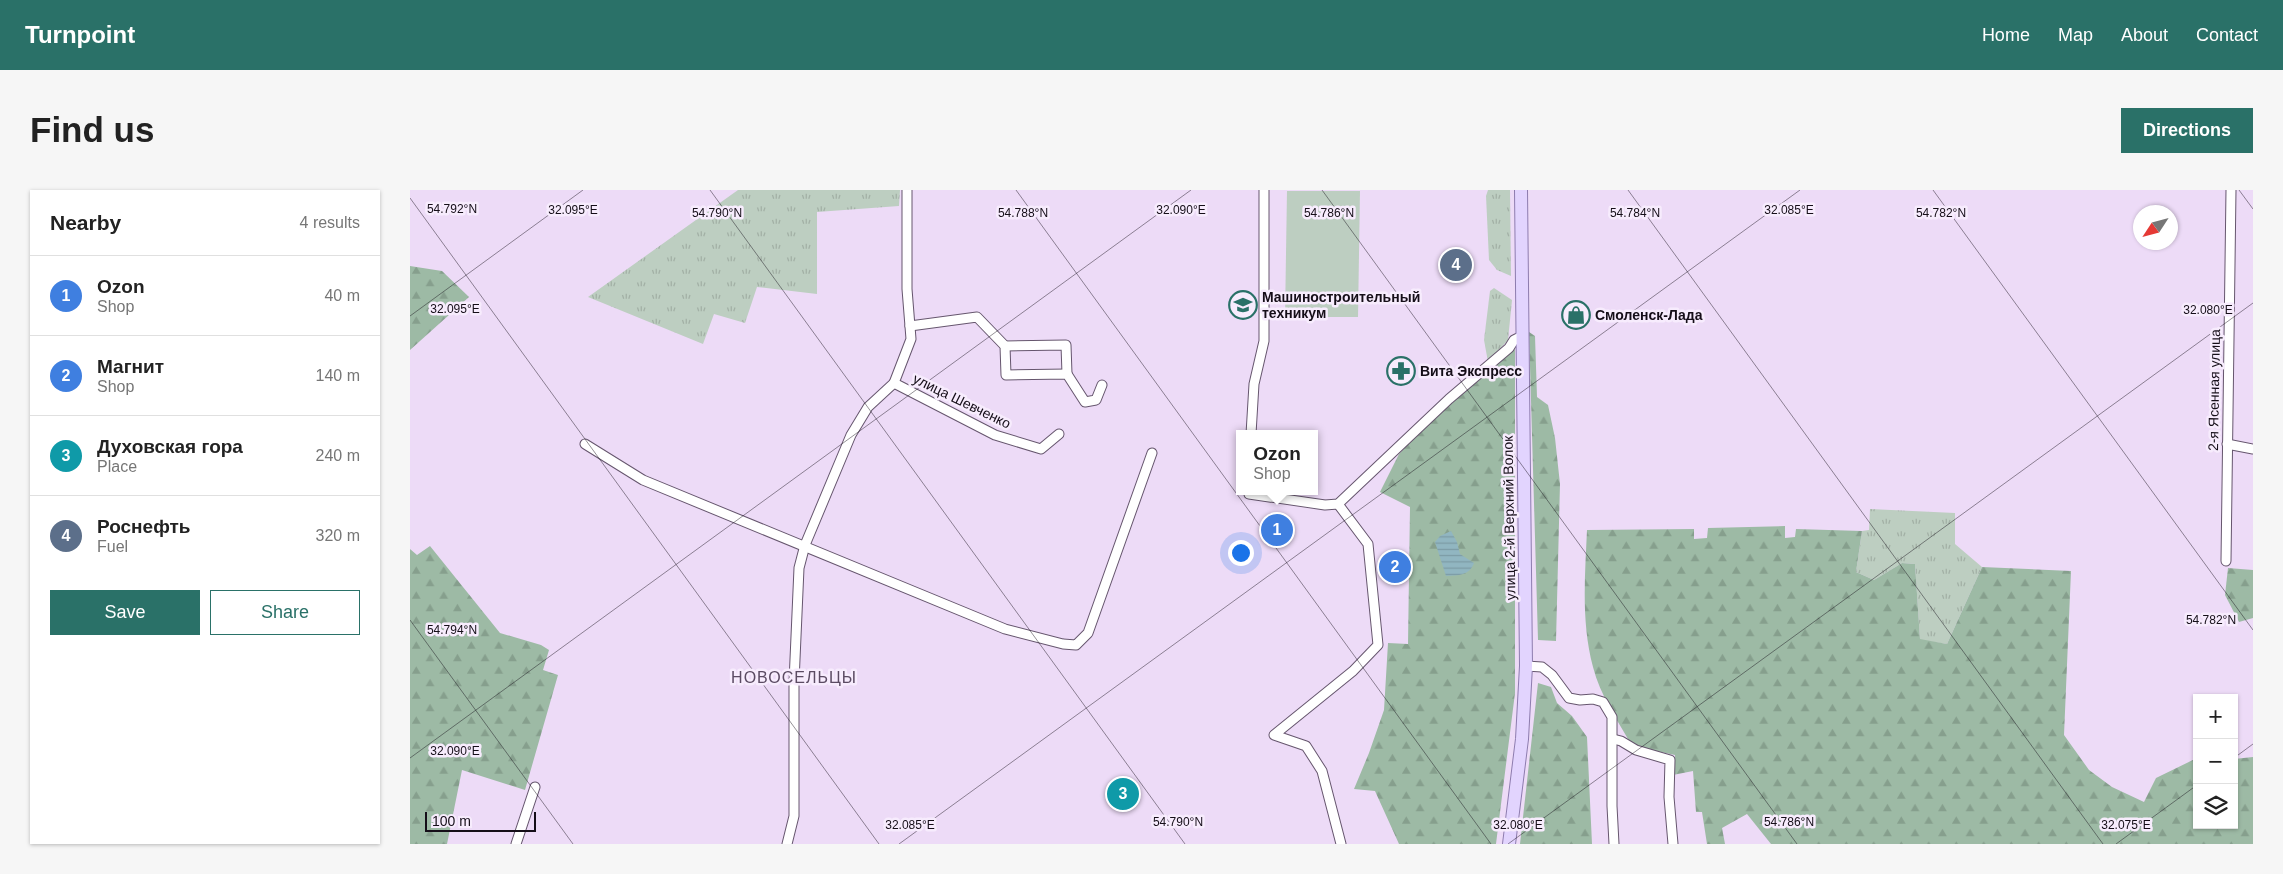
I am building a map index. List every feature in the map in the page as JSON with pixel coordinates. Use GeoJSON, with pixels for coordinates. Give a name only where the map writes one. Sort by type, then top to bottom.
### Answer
{"type":"FeatureCollection","features":[{"type":"Feature","properties":{"kind":"main road","name":"улица 2-й Верхний Волок"},"geometry":{"type":"LineString","coordinates":[[1509,844],[1522,739],[1526,666],[1521,190]]}},
{"type":"Feature","properties":{"kind":"street","name":"улица Шевченко"},"geometry":{"type":"LineString","coordinates":[[907,190],[907,289],[911,339],[894,383],[995,435],[1041,449],[1059,434]]}},
{"type":"Feature","properties":{"kind":"street"},"geometry":{"type":"LineString","coordinates":[[1251,430],[1250,417],[1254,384],[1264,341],[1264,190]]}},
{"type":"Feature","properties":{"kind":"street","name":"2-я Ясенная улица"},"geometry":{"type":"LineString","coordinates":[[2226,561],[2230,190]]}},
{"type":"Feature","properties":{"kind":"street"},"geometry":{"type":"LineString","coordinates":[[910,326],[976,317],[1005,346],[1006,375],[1067,374]]}},
{"type":"Feature","properties":{"kind":"street"},"geometry":{"type":"LineString","coordinates":[[1256,495],[1325,505],[1338,504],[1442,406],[1509,348],[1514,340],[1522,336]]}},
{"type":"Feature","properties":{"kind":"street"},"geometry":{"type":"LineString","coordinates":[[1005,346],[1066,345],[1067,374],[1085,402],[1096,400],[1102,385]]}},
{"type":"Feature","properties":{"kind":"street"},"geometry":{"type":"LineString","coordinates":[[787,844],[794,816],[794,682],[799,568],[805,545],[851,435],[868,407],[894,383]]}},
{"type":"Feature","properties":{"kind":"street"},"geometry":{"type":"LineString","coordinates":[[585,444],[643,480],[805,545],[1005,629],[1063,644],[1076,645],[1088,633],[1152,453]]}},
{"type":"Feature","properties":{"kind":"street"},"geometry":{"type":"LineString","coordinates":[[2227,444],[2253,449]]}},
{"type":"Feature","properties":{"kind":"street"},"geometry":{"type":"LineString","coordinates":[[1338,504],[1368,544],[1378,645],[1353,671],[1274,735],[1306,746],[1322,771],[1341,844]]}},
{"type":"Feature","properties":{"kind":"street"},"geometry":{"type":"LineString","coordinates":[[1526,666],[1542,667],[1552,675],[1569,698],[1580,700],[1593,699],[1603,702],[1612,717],[1614,844]]}},
{"type":"Feature","properties":{"kind":"street"},"geometry":{"type":"LineString","coordinates":[[1613,740],[1622,741],[1636,750],[1670,760],[1669,798],[1673,844]]}},
{"type":"Feature","properties":{"kind":"street"},"geometry":{"type":"LineString","coordinates":[[516,844],[535,787]]}},
{"type":"Feature","properties":{"kind":"green space"},"geometry":{"type":"Polygon","coordinates":[[[738,190],[900,190],[899,206],[817,212],[817,294],[757,287],[745,323],[714,314],[703,344],[588,297],[738,190]]]}},
{"type":"Feature","properties":{"kind":"green space"},"geometry":{"type":"Polygon","coordinates":[[[1488,190],[1510,190],[1511,276],[1497,270],[1489,260],[1486,196],[1488,190]]]}},
{"type":"Feature","properties":{"kind":"green space"},"geometry":{"type":"Polygon","coordinates":[[[1287,191],[1360,191],[1358,317],[1285,317],[1287,191]]]}},
{"type":"Feature","properties":{"kind":"green space"},"geometry":{"type":"Polygon","coordinates":[[[410,266],[442,271],[469,297],[410,350],[410,266]]]}},
{"type":"Feature","properties":{"kind":"green space"},"geometry":{"type":"Polygon","coordinates":[[[1494,288],[1512,300],[1508,340],[1488,362],[1484,340],[1490,291],[1494,288]]]}},
{"type":"Feature","properties":{"kind":"green space"},"geometry":{"type":"Polygon","coordinates":[[[1529,332],[1535,336],[1537,397],[1548,405],[1555,438],[1560,484],[1556,641],[1538,640],[1529,332]]]}},
{"type":"Feature","properties":{"kind":"green space"},"geometry":{"type":"Polygon","coordinates":[[[1515,349],[1515,693],[1496,844],[1399,844],[1375,791],[1354,789],[1384,710],[1388,643],[1408,644],[1410,507],[1380,492],[1399,454],[1430,420],[1515,349]]]}},
{"type":"Feature","properties":{"kind":"green space"},"geometry":{"type":"Polygon","coordinates":[[[1870,509],[1955,513],[1955,544],[1982,567],[1947,644],[1920,640],[1915,564],[1902,563],[1874,580],[1856,572],[1862,531],[1869,530],[1870,509]]]}},
{"type":"Feature","properties":{"kind":"green space"},"geometry":{"type":"Polygon","coordinates":[[[1785,526],[1785,538],[1795,537],[1796,529],[1862,531],[1856,572],[1874,580],[1902,563],[1915,564],[1920,639],[1947,644],[1982,567],[2071,571],[2064,735],[2089,770],[2112,787],[2144,802],[2156,778],[2193,760],[2193,829],[2238,829],[2238,759],[2253,757],[2253,844],[1771,844],[1747,814],[1722,828],[1725,844],[1707,844],[1702,812],[1696,812],[1693,771],[1673,775],[1675,755],[1632,746],[1600,688],[1589,650],[1585,616],[1585,582],[1587,530],[1694,529],[1694,539],[1707,538],[1708,528],[1785,526]]]}},
{"type":"Feature","properties":{"kind":"green space"},"geometry":{"type":"Polygon","coordinates":[[[430,546],[500,633],[541,645],[549,650],[543,670],[558,675],[525,790],[462,770],[447,844],[410,844],[410,549],[417,555],[430,546]]]}},
{"type":"Feature","properties":{"kind":"green space"},"geometry":{"type":"Polygon","coordinates":[[[2228,568],[2253,570],[2253,618],[2239,622],[2225,595],[2228,568]]]}},
{"type":"Feature","properties":{"kind":"green space"},"geometry":{"type":"Polygon","coordinates":[[[1538,683],[1551,687],[1557,703],[1572,716],[1587,737],[1592,844],[1520,844],[1538,683]]]}},
{"type":"Feature","properties":{"kind":"shaded area"},"geometry":{"type":"Polygon","coordinates":[[[1451,531],[1457,542],[1460,554],[1474,563],[1466,573],[1446,576],[1435,542],[1440,536],[1451,531]]]}},
{"type":"Feature","properties":{"kind":"place","name":"Роснефть"},"geometry":{"type":"Point","coordinates":[1456,265]}},
{"type":"Feature","properties":{"kind":"place","name":"Машиностроительный техникум"},"geometry":{"type":"Point","coordinates":[1243,305]}},
{"type":"Feature","properties":{"kind":"place","name":"Смоленск-Лада"},"geometry":{"type":"Point","coordinates":[1576,315]}},
{"type":"Feature","properties":{"kind":"place","name":"Вита Экспресс"},"geometry":{"type":"Point","coordinates":[1401,371]}},
{"type":"Feature","properties":{"kind":"place","name":"Ozon"},"geometry":{"type":"Point","coordinates":[1277,530]}},
{"type":"Feature","properties":{"kind":"place","name":"Магнит"},"geometry":{"type":"Point","coordinates":[1395,567]}},
{"type":"Feature","properties":{"kind":"place","name":"Духовская гора"},"geometry":{"type":"Point","coordinates":[1123,794]}},
{"type":"Feature","properties":{"kind":"district","name":"НОВОСЕЛЬЦЫ"},"geometry":{"type":"Point","coordinates":[794,677]}}]}
